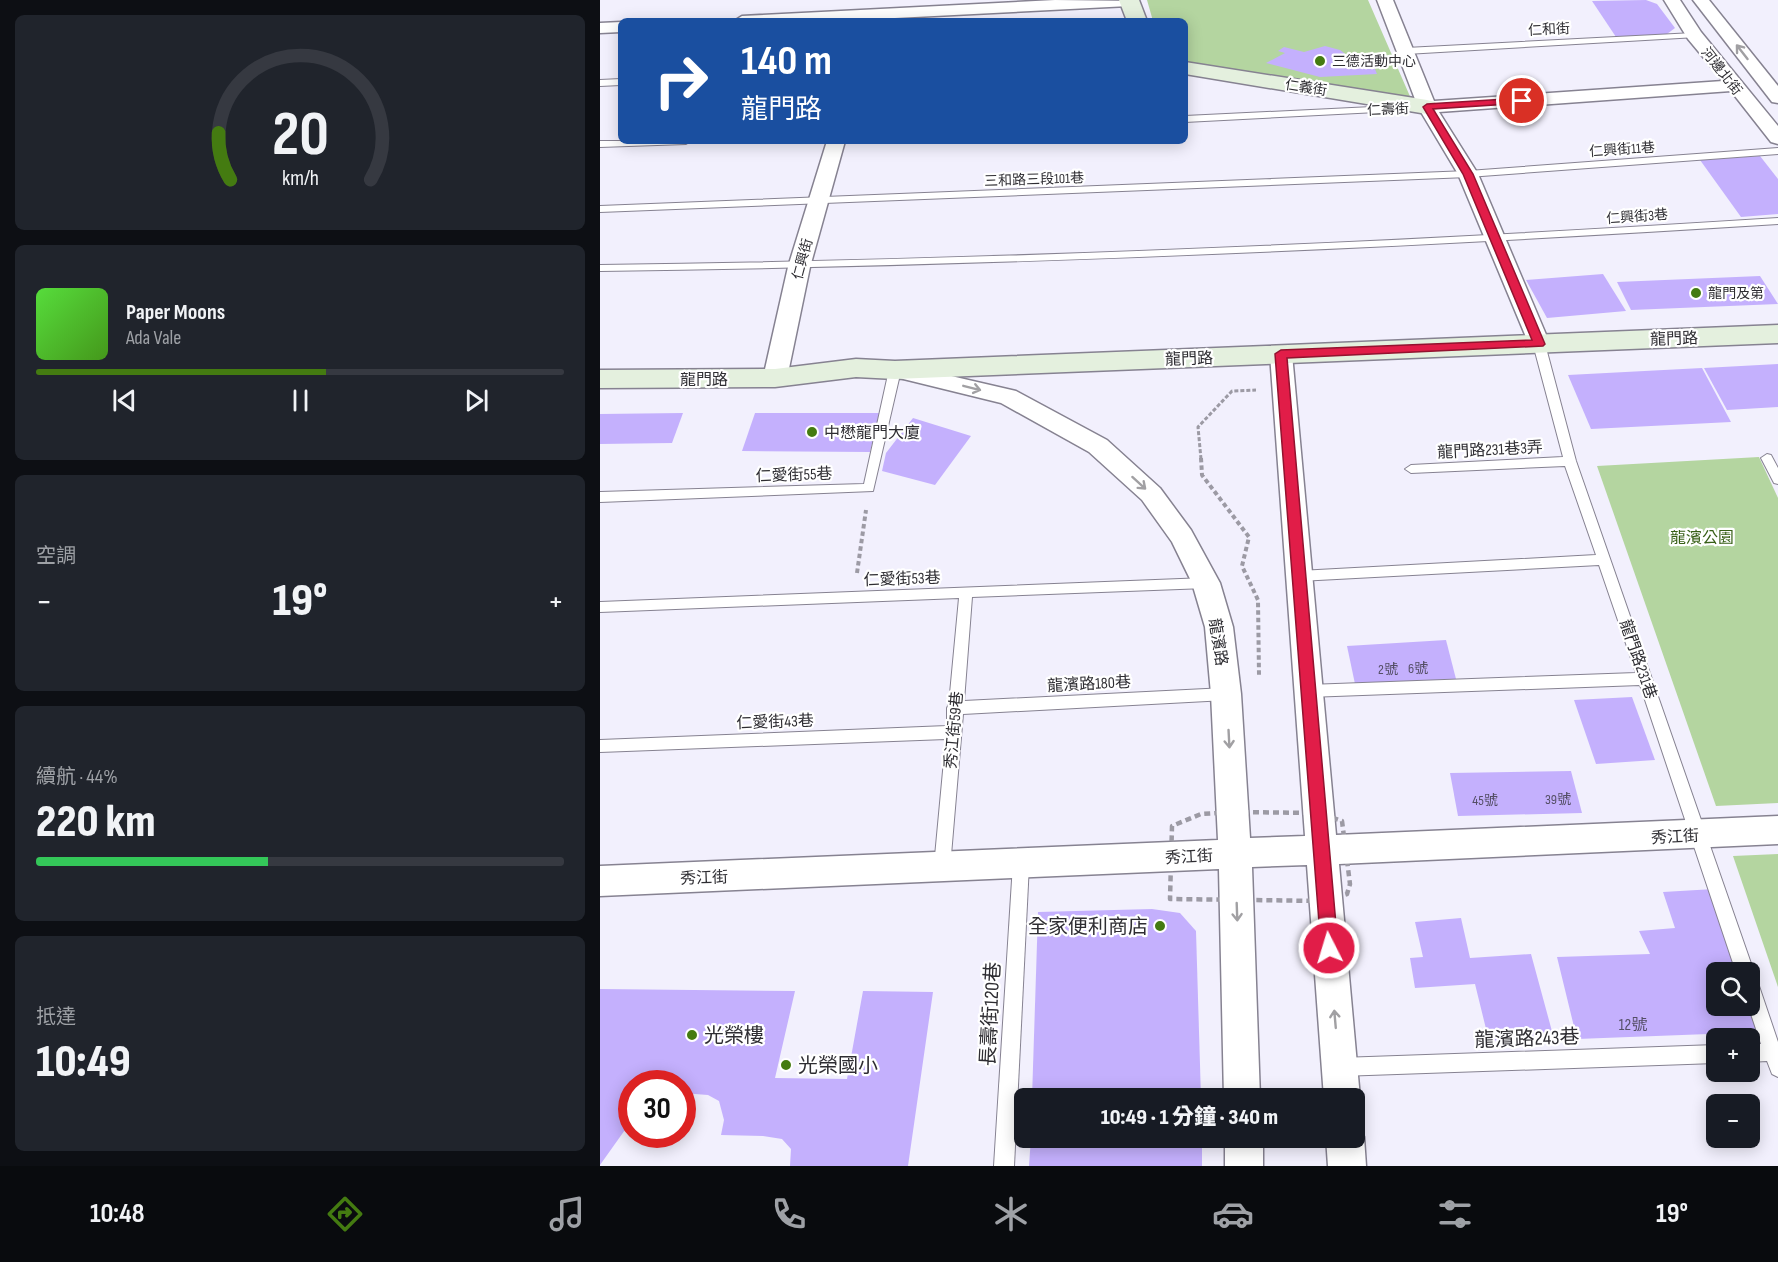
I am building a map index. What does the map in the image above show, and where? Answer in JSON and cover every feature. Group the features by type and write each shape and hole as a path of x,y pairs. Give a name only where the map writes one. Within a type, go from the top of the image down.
{"street":[{"path":"1385,0 1427,107 1468,174 1539,344"},
{"name":"河邊北街","path":"1672,0 1694,35 1778,138"},
{"name":"河邊北街","path":"1701,0 1778,98"},
{"path":"782,18 861,12 1129,1 1136,18"},
{"path":"600,28 618,27"},
{"name":"仁義街","path":"1188,68 1427,107"},
{"name":"仁壽街","path":"1427,107 1734,86"},
{"name":"仁興街","path":"775,378 799,267 835,144"},
{"name":"龍門路","path":"600,379 775,378 856,368 895,370 1778,334"},
{"path":"1281,354 1340,1083"},
{"name":"龍濱路","path":"895,370 1008,397 1098,446 1151,494 1182,537 1206,583 1219,627 1226,694 1235,854 1242,1088"},
{"name":"秀江街","path":"600,881 1778,830"},
{"path":"1244,1148 1244,1166"},
{"path":"1345,1148 1347,1166"}],"lane":[{"name":"仁和街","path":"1406,51 1694,35"},
{"path":"600,83 618,82"},
{"name":"仁壽街","path":"1188,119 1427,107"},
{"path":"600,144 618,143"},
{"name":"仁興街11巷","path":"1468,174 1778,151"},
{"name":"三和路三段101巷","path":"600,209 1468,174"},
{"name":"仁興街3巷","path":"600,268 799,267 1497,239 1778,220"},
{"name":"龍門路231巷","path":"1539,344 1570,462 1742,962"},
{"path":"869,488 895,370"},
{"path":"1767,458 1778,480"},
{"name":"龍門路231巷3弄","path":"1411,469 1570,462"},
{"name":"仁愛街55巷","path":"600,497 869,488"},
{"path":"1299,576 1605,560"},
{"name":"仁愛街53巷","path":"600,607 1206,583"},
{"name":"秀江街59巷","path":"942,867 954,708 966,592"},
{"path":"1308,691 1646,679"},
{"name":"龍濱路180巷","path":"954,708 1226,694"},
{"name":"仁愛街43巷","path":"600,746 952,732"},
{"name":"長壽街120巷","path":"1004,1166 1021,864"},
{"path":"1760,1016 1775,1060"},
{"name":"龍濱路243巷","path":"1340,1083 1706,1055"},
{"path":"1760,1056 1775,1060"}],"path":[{"path":"854,597 869,488"}],"green space":[{"path":"1147,0 1368,0 1412,101 1188,63 1188,18 1152,18"},
{"name":"龍濱公園","path":"1759,457 1778,498 1778,803 1716,806 1597,466"},
{"path":"1778,854 1778,987 1733,856"}],"building":[{"path":"1646,0 1657,4 1675,28 1667,34 1616,37 1592,1"},
{"name":"三德活動中心","path":"1325,46 1340,50 1348,56 1369,55 1377,74 1320,77 1266,63 1285,53 1278,51 1284,47 1304,52"},
{"path":"1760,156 1778,179 1778,214 1741,217 1700,160"},
{"path":"1603,274 1626,311 1547,318 1526,280"},
{"name":"龍門及第","path":"1760,276 1778,304 1631,310 1617,282"},
{"path":"1778,364 1778,407 1727,410 1704,368"},
{"path":"1702,368 1731,422 1591,429 1568,375"},
{"path":"683,413 672,443 600,444 600,414"},
{"name":"中懋龍門大廈","path":"755,413 879,413 870,452 742,451"},
{"path":"913,418 971,436 935,485 882,471 886,453"},
{"path":"1446,640 1456,679 1355,684 1347,646"},
{"path":"1632,697 1655,760 1596,764 1574,700"},
{"path":"1571,771 1582,813 1458,816 1450,773"},
{"path":"1714,889 1738,962 1706,962 1706,1016 1754,1016 1759,1028 1706,1028 1706,1034 1577,1039 1557,957 1650,954 1639,931 1675,928 1663,892"},
{"path":"1152,909 1180,913 1196,931 1201,1088 1032,1088 1038,912"},
{"path":"1461,918 1470,958 1531,954 1553,1035 1489,1041 1475,984 1415,988 1410,958 1423,957 1415,922"},
{"name":"光榮樓","path":"600,989 795,991 775,1078 847,1079 863,991 933,992 908,1166 790,1166 791,1149 782,1139 721,1135 724,1120 719,1101 708,1095 696,1094 696,1070 618,1070 618,1140 600,1165"},
{"path":"1030,1148 1202,1148 1202,1166 1029,1166"}],"place":[{"name":"三德活動中心","path":"1320,61"},
{"name":"龍門及第","path":"1696,293"},
{"name":"中懋龍門大廈","path":"812,432"},
{"name":"全家便利商店","path":"1160,926"},
{"name":"光榮樓","path":"692,1035"},
{"name":"光榮國小","path":"786,1065"}],"route":[{"path":"1329,948 1281,354 1539,344 1468,174 1427,107 1522,101"}]}
